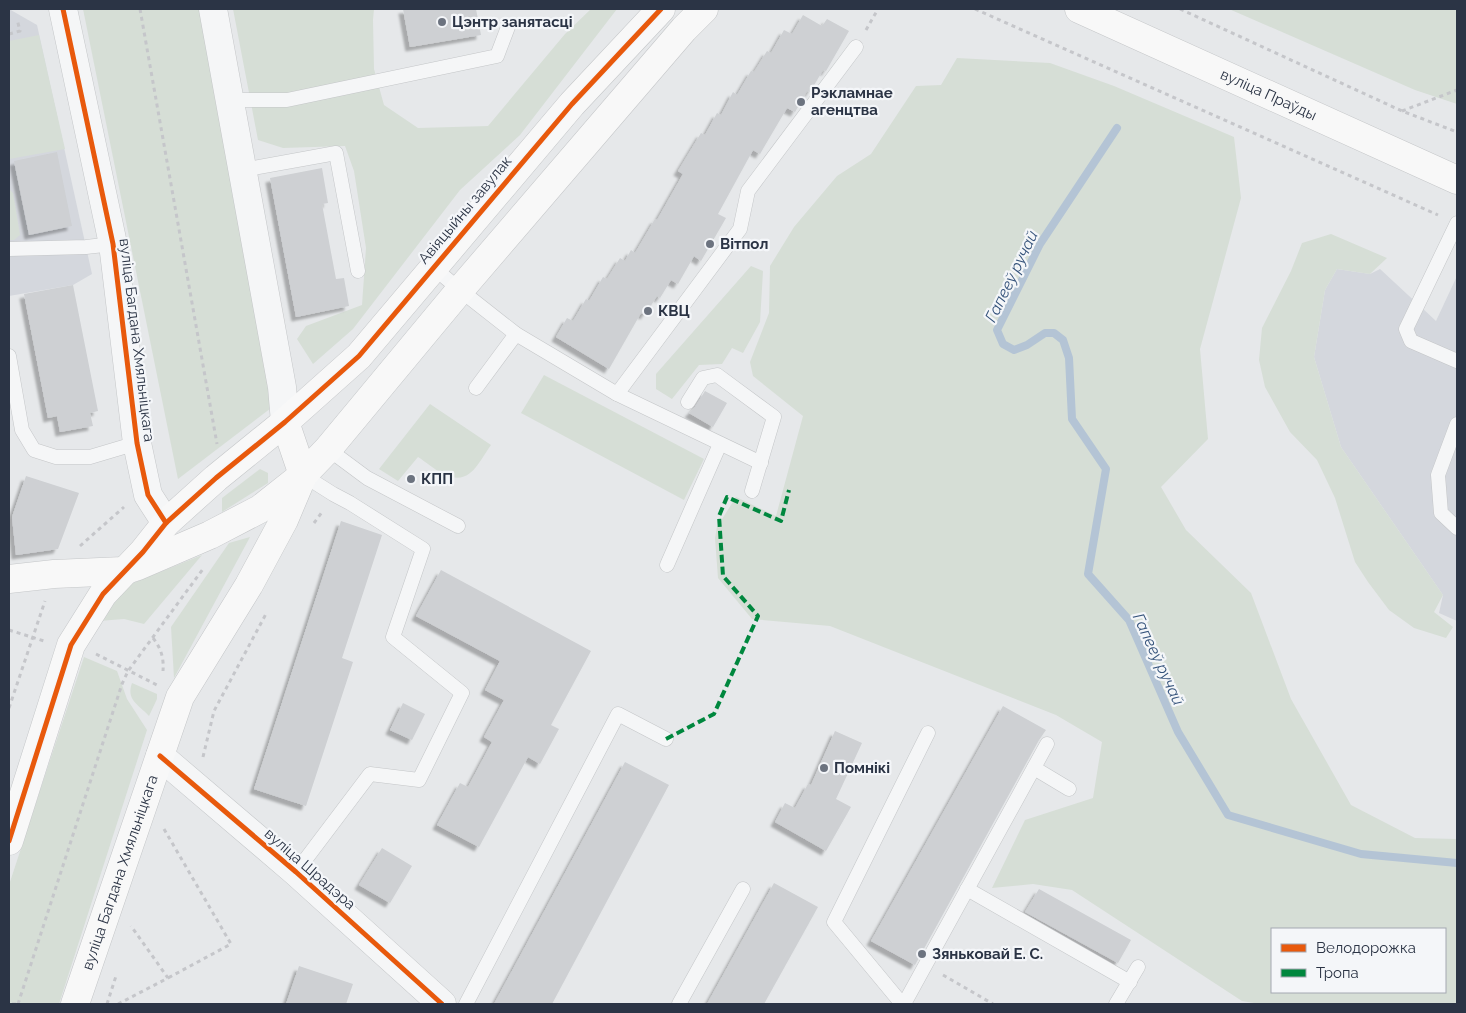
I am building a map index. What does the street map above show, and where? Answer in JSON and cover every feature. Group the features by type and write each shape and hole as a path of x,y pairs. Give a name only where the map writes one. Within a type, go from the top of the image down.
{"street":[{"name":"вуліца Багдана Хмяльніцкага","path":"63,9 113,244 137,443 148,495 166,523"},
{"path":"213,9 282,388 285,422 303,475"},
{"name":"Авіяцыйны завулак","path":"285,422 358,356 572,104 661,9"},
{"path":"9,579 54,574 123,571 210,535 260,509 303,475 328,449 460,290 684,29 704,9"},
{"name":"вуліца Праўды","path":"1079,9 1457,180"},
{"path":"9,841 71,645 103,594 143,552 166,523 216,478 285,422"},
{"name":"вуліца Багдана Хмяльніцкага","path":"75,1004 180,697 249,585 284,520 303,475"},
{"name":"вуліца Шрадэра","path":"160,756 296,872 442,1004"}],"lane":[{"path":"230,100 287,100 497,56 508,27"},
{"path":"617,394 740,229 748,191 859,42"},
{"path":"243,170 336,153 358,270"},
{"path":"1457,223 1406,329 1411,341 1457,361"},
{"path":"9,249 86,247 113,244"},
{"path":"433,266 516,334 617,394 761,463"},
{"path":"476,388 516,334"},
{"path":"9,356 22,430 34,450 56,458 90,458 137,443"},
{"path":"688,402 703,378 717,375 774,417 752,491"},
{"path":"1457,424 1438,475 1441,513 1457,528"},
{"path":"667,565 720,444"},
{"path":"328,449 367,478 458,526"},
{"path":"296,872 370,774 419,780 462,693 393,637 423,549 303,475"},
{"path":"466,1004 618,714 666,739"},
{"path":"928,733 834,922 903,1004 1047,744"},
{"path":"1034,768 1068,789"},
{"path":"967,888 1130,982"},
{"path":"679,1004 742,889"},
{"path":"1116,1004 1138,966"}],"path":[{"path":"140,9 217,447"},
{"path":"859,42 878,9"},
{"path":"975,9 1457,223"},
{"path":"1180,9 1402,111 1457,132"},
{"path":"9,34 20,31 17,19"},
{"path":"1402,111 1457,90"},
{"path":"314,524 333,494"},
{"path":"77,549 124,507"},
{"path":"12,1004 19,1004 122,684 128,672 204,568"},
{"path":"9,708 46,601"},
{"path":"187,780 202,761 214,711 269,609"},
{"path":"9,630 44,641"},
{"path":"95,653 128,672 160,687 163,664 160,647 153,637"},
{"path":"118,1004 231,944 162,826 160,836"},
{"path":"128,935 134,917"},
{"path":"131,926 168,978"},
{"path":"926,964 993,1004"},
{"path":"107,1004 118,970"}],"shaded area":[{"path":"9,9 37,25 92,274 73,285 9,296"},
{"path":"83,9 200,9 279,402 178,479"},
{"path":"233,9 374,9 374,69 384,105 418,128 488,126 565,34 591,9 617,9 520,135 460,190 353,329 313,364 297,339 306,326 362,305 366,248 354,171 345,146 283,148 258,140"},
{"path":"1229,9 1457,9 1457,104 1415,90"},
{"path":"39,35 65,149 9,159 9,41"},
{"path":"957,58 1050,63 1114,86 1234,137 1241,198 1200,349 1208,439 1161,487 1186,530 1251,593 1291,699 1351,805 1415,838 1457,839 1457,1004 1260,1004 1242,1001 1072,890 1033,884 992,888 1025,820 1093,798 1102,742 1056,715 830,626 752,619 718,578 715,538 717,527 736,497 776,516 803,416 753,376 750,362 769,313 770,266 794,227 837,176 871,154 916,86 941,85"},
{"path":"9,189 13,193 20,235 14,240 9,240"},
{"path":"1331,234 1387,258 1370,274 1337,269 1325,290 1314,357 1341,447 1443,595 1434,612 1453,627 1446,638 1414,628 1389,610 1368,582 1355,562 1335,498 1317,460 1290,432 1265,387 1259,360 1262,328 1291,271 1302,243"},
{"path":"751,266 763,271 760,322 743,353 732,348 722,364 699,365 672,399 656,389 656,374"},
{"path":"1337,269 1370,274 1380,269 1436,321 1457,276 1457,621 1439,613 1443,595 1341,447 1314,357 1325,290"},
{"path":"544,375 704,459 684,500 521,413"},
{"path":"430,404 491,445 476,467 463,477 457,478 443,474 418,457 398,481 379,469"},
{"path":"260,469 268,473 268,483 222,512 222,498"},
{"path":"250,537 174,678 171,627 229,543"},
{"path":"202,555 144,624 124,619 99,621 108,601 128,585"},
{"path":"84,657 117,671 127,699 147,730 59,1004 9,1004 9,885"},
{"path":"132,683 157,694 157,699 149,716 132,698"}],"building":[{"name":"Цэнтр занятасці","path":"403,9 476,9 481,35 410,47"},
{"path":"803,15 822,26 827,19 849,31 826,71 823,70 810,92 807,91 795,112 787,108 760,154 753,150 718,214 726,218 701,261 694,256 678,284 671,280 660,298 657,296 645,315 641,313 609,369 556,337 567,318 573,321 586,299 589,301 603,277 607,279 620,258 625,261 631,250 635,253 655,219 657,220 683,174 678,171 701,133 705,135 717,113 721,115 733,92 737,95 751,71 754,72 767,51 771,53 784,30 792,34"},
{"path":"57,152 72,226 29,235 14,161"},
{"path":"322,168 328,203 322,204 336,279 344,278 349,306 296,317 270,178"},
{"path":"73,285 98,411 90,413 93,426 60,432 57,416 48,418 24,294"},
{"path":"705,391 727,403 713,427 689,413"},
{"path":"26,476 79,493 58,549 16,555 12,517"},
{"path":"341,521 382,535 342,658 353,662 306,806 254,789"},
{"path":"441,570 591,651 551,725 559,729 540,764 528,757 479,847 437,825 460,783 468,787 492,742 484,737 504,700 485,690 500,661 416,616"},
{"path":"403,703 425,714 412,740 390,730"},
{"path":"1003,706 1046,730 915,965 871,941"},
{"path":"835,731 862,743 836,799 851,807 826,851 775,822 785,803 795,808 808,784 811,785"},
{"path":"625,762 669,785 552,1004 494,1004"},
{"path":"382,848 412,866 390,903 359,885"},
{"path":"774,883 818,907 764,1004 707,1004"},
{"path":"1039,889 1131,940 1118,963 1025,912"},
{"path":"299,966 353,984 346,1004 286,1004"}],"waterway":[{"name":"Гапееў ручай","path":"1117,128 1040,244 997,330 1003,344 1014,350 1027,345 1045,333 1054,333 1063,340 1069,358 1072,419 1106,469 1088,574 1129,620 1178,732 1228,815 1361,854 1457,863"}],"marked path":[{"path":"666,739 714,714 758,616 723,576 719,516 727,497 781,521 789,490"}],"cycle path":[{"path":"63,9 113,244 137,443 148,495 166,523"},
{"path":"9,841 71,645 103,594 143,552 166,523 359,356 572,104 661,9"},
{"path":"160,756 296,872 442,1004"}],"place":[{"name":"Цэнтр занятасці","path":"442,22"},
{"name":"Рэкламнае агенцтва","path":"801,102"},
{"name":"Вітпол","path":"710,244"},
{"name":"КВЦ","path":"648,311"},
{"name":"КПП","path":"411,479"},
{"name":"Помнікі","path":"824,768"},
{"name":"Зяньковай Е. С.","path":"922,954"}]}
